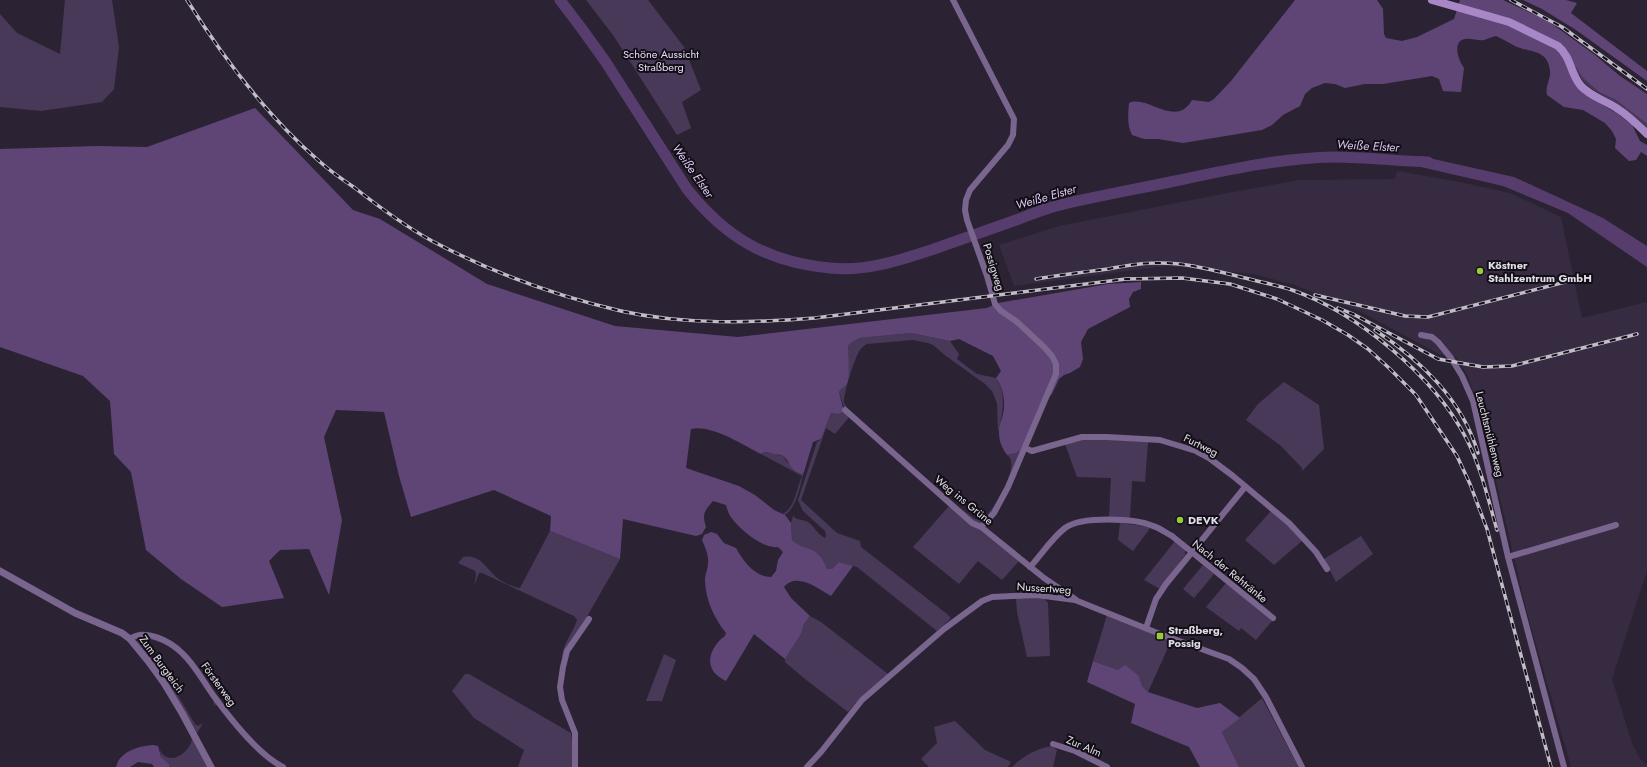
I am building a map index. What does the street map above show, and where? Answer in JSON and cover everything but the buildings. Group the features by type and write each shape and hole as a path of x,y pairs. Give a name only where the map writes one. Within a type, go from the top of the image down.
{"main road":[{"path":"1432,0 1509,22 1558,46 1565,52 1575,77 1581,86 1589,93 1618,109 1647,134"}],"street":[{"name":"Possigweg","path":"953,0 1014,119 1013,136 1008,145 970,190 966,200 965,210 967,220 978,250 994,304 1001,312 1016,321 1044,347 1052,356 1056,364 1056,374 1053,384 1008,487 994,512 981,527"},
{"name":"Leuchtsmühlenweg","path":"1421,335 1435,339 1451,358 1462,376 1473,401 1508,557 1564,767"},
{"name":"Weg ins Grüne","path":"845,410 874,434 945,500 1030,567 1073,596 1075,600"},
{"name":"Furtweg","path":"1025,448 1032,451 1082,437 1107,437 1160,440 1196,451 1209,458 1289,523 1316,552 1327,570"},
{"path":"1146,628 1156,599 1245,487"},
{"name":"Nach der Rehtränke","path":"1030,567 1063,530 1071,525 1087,520 1144,523 1154,526 1172,536 1272,618"},
{"path":"1508,557 1616,525"},
{"name":"Zum Burgteich","path":"0,571 75,613 122,633 130,639 164,683 212,767"},
{"name":"Nussertweg","path":"807,767 821,752 862,700 944,629 982,601 992,597 1007,595 1054,596 1075,600 1229,659 1254,679 1266,697 1302,767"},
{"path":"575,767 575,733 562,700 560,687 567,651 589,619"},
{"name":"Försterweg","path":"130,639 136,635 147,635 166,642 181,652 192,664 214,695 250,740 283,767"},
{"name":"Zur Alm","path":"1053,744 1075,751 1107,767"}],"shaded area":[{"path":"1295,0 1377,0 1383,9 1384,34 1386,38 1402,41 1417,37 1454,19 1460,0 1503,0 1548,21 1595,55 1620,76 1647,94 1647,124 1616,100 1599,92 1583,78 1575,66 1567,66 1584,94 1618,114 1632,125 1640,141 1647,145 1647,156 1641,152 1636,160 1629,161 1615,148 1616,139 1612,131 1605,123 1583,110 1564,107 1547,95 1550,71 1549,64 1542,55 1515,46 1496,36 1484,40 1465,39 1461,40 1459,43 1457,47 1458,56 1464,68 1461,92 1443,91 1439,79 1432,76 1383,84 1365,84 1345,88 1335,84 1325,83 1312,88 1305,94 1300,106 1283,115 1272,125 1262,130 1183,143 1158,139 1144,139 1132,135 1128,116 1129,103 1136,101 1161,109 1178,111 1185,108 1192,100 1209,102 1214,99 1231,81"},
{"path":"1523,0 1566,0 1577,3 1571,13 1647,71 1647,81 1576,30 1542,9"},
{"path":"255,108 353,210 380,219 487,284 615,326 738,337 987,308 998,303 1108,284 1141,282 1141,289 1133,292 1129,299 1130,307 1088,329 1081,342 1083,359 1080,367 1059,379 1052,394 1044,401 1021,450 1016,453 1007,455 1000,441 999,430 1004,409 1004,400 1002,390 996,378 1001,371 993,356 959,339 950,341 911,333 860,338 848,346 848,382 839,392 844,412 838,414 831,413 821,439 813,442 804,472 802,474 794,470 786,458 782,455 765,452 761,454 717,432 699,428 691,429 686,468 739,486 755,495 774,510 785,515 791,523 792,540 798,545 816,552 822,558 827,569 832,569 839,562 853,566 831,596 801,581 789,583 784,587 791,598 810,616 804,624 801,634 785,659 754,634 726,681 715,673 710,663 712,651 726,633 714,615 708,601 705,586 705,575 708,566 708,557 702,540 704,535 711,532 717,534 724,543 736,548 750,567 765,576 771,577 776,571 778,560 783,552 778,547 765,545 744,531 729,514 726,505 713,501 704,516 706,527 702,534 696,536 623,519 620,559 550,531 551,516 494,490 411,517 399,476 384,412 336,410 324,437 342,520 329,595 309,549 280,550 269,561 284,598 222,607 181,579 146,550 131,472 114,454 110,401 83,376 0,347 0,149 97,146 147,147"},
{"path":"1420,156 1514,177 1603,218 1647,246 1647,267 1568,213 1503,186 1421,167 1414,162"},
{"path":"1397,171 1455,181 1510,193 1561,217 1582,318 1647,302 1647,571 1612,679 1632,743 1640,759 1647,764 1647,767 1571,767 1527,613 1482,421 1468,376 1456,357 1439,354 1361,312 1295,285 1253,274 1166,266 1014,286 999,245 1059,226 1217,195 1299,180 1395,179"},
{"path":"1093,661 1118,670 1125,665 1139,676 1142,686 1148,692 1197,708 1220,703 1240,718 1222,732 1239,767 1200,767 1189,747 1131,723 1135,704 1087,682"},
{"path":"153,745 158,746 161,757 169,764 169,767 154,767 152,764 138,762 130,767 116,767 122,757 131,750"}],"green space":[{"path":"65,0 112,0 119,47 114,89 102,102 41,111 0,107 0,14 17,33 60,54"},
{"name":"Schöne Aussicht Straßberg","path":"586,0 648,0 684,47 701,90 682,102 691,128 677,135 613,35"},
{"path":"1575,66 1583,78 1599,92 1616,100 1647,124 1647,129 1621,106 1588,86 1578,74"},
{"path":"911,333 950,341 959,354 957,359 977,374 996,378 1002,390 1003,397 998,431 997,403 992,391 985,384 933,345 913,340 867,344 862,347 855,360 845,392 844,403 849,410 955,504 975,519 984,518 994,506 1005,487 1011,468 1011,460 1007,455 1021,450 1010,478 998,502 986,519 980,523 972,520 844,407 839,392 849,371 848,346 860,338"},
{"path":"1284,382 1319,405 1324,449 1302,471 1302,468 1281,446 1246,420 1258,404"},
{"path":"844,412 850,416 835,434 826,428 801,500 837,533 860,541 861,547 947,614 951,618 937,631 857,567 839,562 832,569 827,569 804,547 795,544 792,540 791,523 793,516 797,519 808,522 825,538 825,531 803,511 798,500 817,442 821,439 831,413 838,414"},
{"path":"1085,438 1148,442 1145,482 1132,481 1130,518 1109,517 1111,478 1077,477 1065,444"},
{"path":"764,452 783,456 787,462 802,474 804,472 795,501 785,515 782,514 786,512 795,498 802,476 761,454"},
{"path":"949,506 1019,561 1002,580 978,561 959,584 913,547"},
{"path":"1271,511 1292,528 1303,540 1274,565 1245,540"},
{"path":"1120,523 1151,527 1133,551 1118,540"},
{"path":"550,531 620,559 585,620 570,641 564,657 562,657 564,647 577,620 574,616 482,573 479,573 474,586 476,575 475,571 458,563 463,557 473,557 481,561 499,579 520,588"},
{"path":"1361,536 1373,554 1336,582 1324,559"},
{"path":"1175,541 1185,550 1185,555 1160,589 1144,580"},
{"path":"1203,565 1214,574 1194,598 1183,589"},
{"path":"1226,583 1272,621 1256,640 1241,628 1239,631 1206,607"},
{"path":"1043,597 1048,603 1050,656 1027,657 1017,612 1016,599"},
{"path":"1107,615 1171,641 1148,692 1142,686 1139,676 1093,661"},
{"path":"810,616 821,622 888,674 859,699 848,712 785,662 785,659 801,634 804,624"},
{"path":"141,636 167,644 176,649 185,657 231,718 253,743 277,766 276,767 249,741 217,703 214,706 213,698 184,659 165,644 140,638 139,641 169,681 195,724 198,726 203,723 197,733 162,676 137,643 137,638"},
{"path":"664,654 676,660 662,701 646,701"},
{"path":"465,674 469,674 571,733 574,761 573,767 518,767 524,750 474,718 452,691"},
{"path":"1262,698 1298,766 1297,767 1239,767 1222,732"},
{"path":"955,721 985,750 1011,762 1008,767 929,767 921,759 937,743 934,727"},
{"path":"192,739 207,767 169,767 169,764 161,757 160,750 168,758 173,758 183,754"},
{"path":"1051,746 1057,750 1053,767 1012,767 1030,754"}],"waterway":[{"name":"Weiße Elster","path":"560,0 605,61 687,189 702,206 717,221 750,245 767,253 807,265 843,269 870,267 934,249 1055,206 1254,165 1334,157 1428,162"}],"railway":[{"path":"187,0 216,44 247,85 281,125 323,165 402,223 432,241 501,273 572,298 645,316 693,321 742,322 815,318 1126,279 1182,278 1230,284 1277,299 1322,320 1368,349 1416,395 1457,456 1470,484 1487,529 1551,767"},
{"path":"1511,0 1562,27 1647,89"},
{"path":"1036,279 1138,264 1167,263 1190,265 1286,288 1317,300 1343,314 1392,349 1435,392 1452,415 1466,438 1476,460 1497,530"},
{"path":"1315,295 1405,316 1428,317 1581,278"},
{"path":"1338,308 1353,314 1438,359 1483,367 1512,366 1637,334"},
{"path":"1375,330 1424,368 1438,383 1462,415 1471,433 1478,453"}],"place":[{"name":"Köstner Stahlzentrum GmbH","path":"1480,271"},
{"name":"DEVK","path":"1180,520"},
{"name":"Straßberg, Possig","path":"1160,636"}]}
